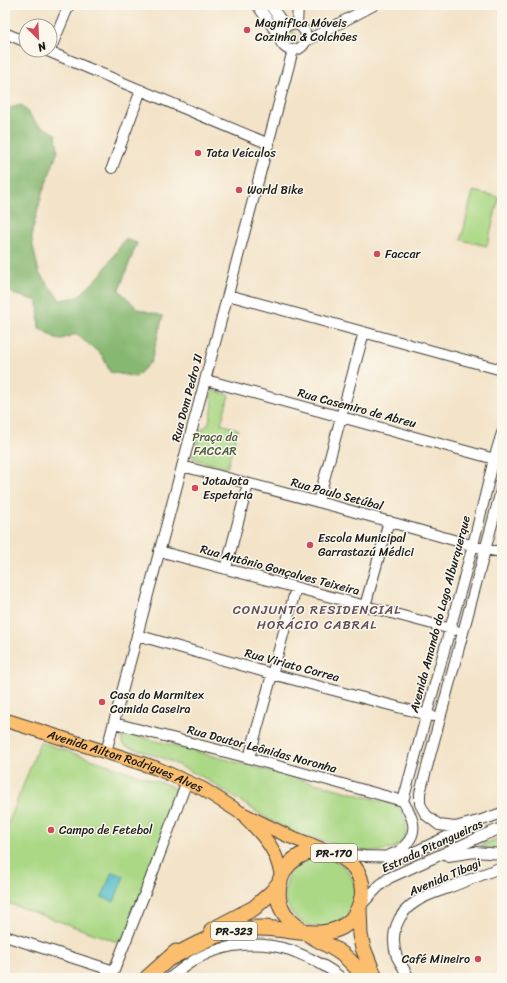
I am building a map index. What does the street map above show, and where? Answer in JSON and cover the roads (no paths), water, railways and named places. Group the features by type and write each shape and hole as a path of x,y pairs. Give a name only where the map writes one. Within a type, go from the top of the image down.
{"highway":[{"name":"PR-170","path":"281,879 288,865 297,858 310,852 331,852 350,862 360,878 362,898 359,908 349,922 341,928 330,932 306,932"},
{"path":"281,879 279,901 283,911 290,921 294,925 342,954 353,963 366,978"},
{"name":"PR-323","path":"147,978 185,944 254,908 272,892 281,879"},
{"name":"PR-170","path":"359,908 360,934 363,948 375,978"},
{"name":"PR-323","path":"168,959 213,936 242,929 272,928 306,932"}],"main road":[{"name":"Avenida Ailton Rodrigues Alves","path":"5,720 156,768 209,792 241,813"},
{"path":"241,813 286,835 331,852"},
{"path":"241,813 271,847 277,860 281,879"}],"street":[{"path":"58,30 69,5"},
{"path":"257,5 280,37 281,43 284,47 289,50 302,48 306,41 305,30 300,26 291,25 270,5"},
{"path":"291,5 291,25"},
{"path":"280,37 281,32 291,25 298,5"},
{"path":"306,41 374,5"},
{"path":"5,33 18,39"},
{"name":"Rua Dom Pedro II","path":"106,752 293,50"},
{"path":"58,54 269,144"},
{"path":"112,168 141,90"},
{"path":"228,295 502,370"},
{"path":"318,502 364,332"},
{"name":"Rua Casemiro de Abreu","path":"206,380 498,460"},
{"name":"Avenida Amando do Lago Alburquerque","path":"403,801 449,629 498,460 502,433"},
{"name":"Rua Paulo Setúbal","path":"182,466 389,521 485,549 502,552"},
{"path":"226,568 248,484"},
{"path":"482,820 455,827 439,825 426,815 420,804 420,794 502,487"},
{"path":"365,606 389,521"},
{"name":"Rua Antônio Gonçalves Teixeira","path":"159,551 463,632"},
{"path":"249,758 296,588"},
{"name":"Rua Viriato Correa","path":"137,636 272,674 440,718"},
{"name":"Rua Doutor Leônidas Noronha","path":"114,723 249,758 403,801"},
{"path":"5,936 113,974 187,781"},
{"path":"383,857 404,849 413,836 414,823 403,801"},
{"name":"Estrada Pitangueiras","path":"331,852 383,857 404,857 482,820 502,813"},
{"name":"Estrada Pitangueiras","path":"359,908 380,885 389,878 502,828"},
{"path":"432,859 475,852 502,854"},
{"name":"Avenida Tibagi","path":"409,978 397,955 394,943 396,925 408,907 417,900 502,867"},
{"path":"170,978 200,957 222,948 246,944 270,946 290,950 320,963 338,974 341,978"}],"water":[{"path":"112,872 124,876 114,902 102,897"}],"place":[{"name":"Magnífica Móveis Cozinha & Colchões","path":"247,30"},
{"name":"Tata Veículos","path":"198,153"},
{"name":"World Bike","path":"239,190"},
{"name":"Faccar","path":"377,254"},
{"name":"JotaJota Espetaria","path":"195,488"},
{"name":"Escola Municipal Garrastazú Médici","path":"310,545"},
{"name":"Casa do Marmitex Comida Caseira","path":"102,702"},
{"name":"Campo de Fetebol","path":"51,830"},
{"name":"Café Mineiro","path":"478,959"}],"district":[{"name":"CONJUNTO RESIDENCIAL HORÁCIO CABRAL","path":"317,616"}],"park label":[{"name":"Praça da FACCAR","path":"215,444"}]}
